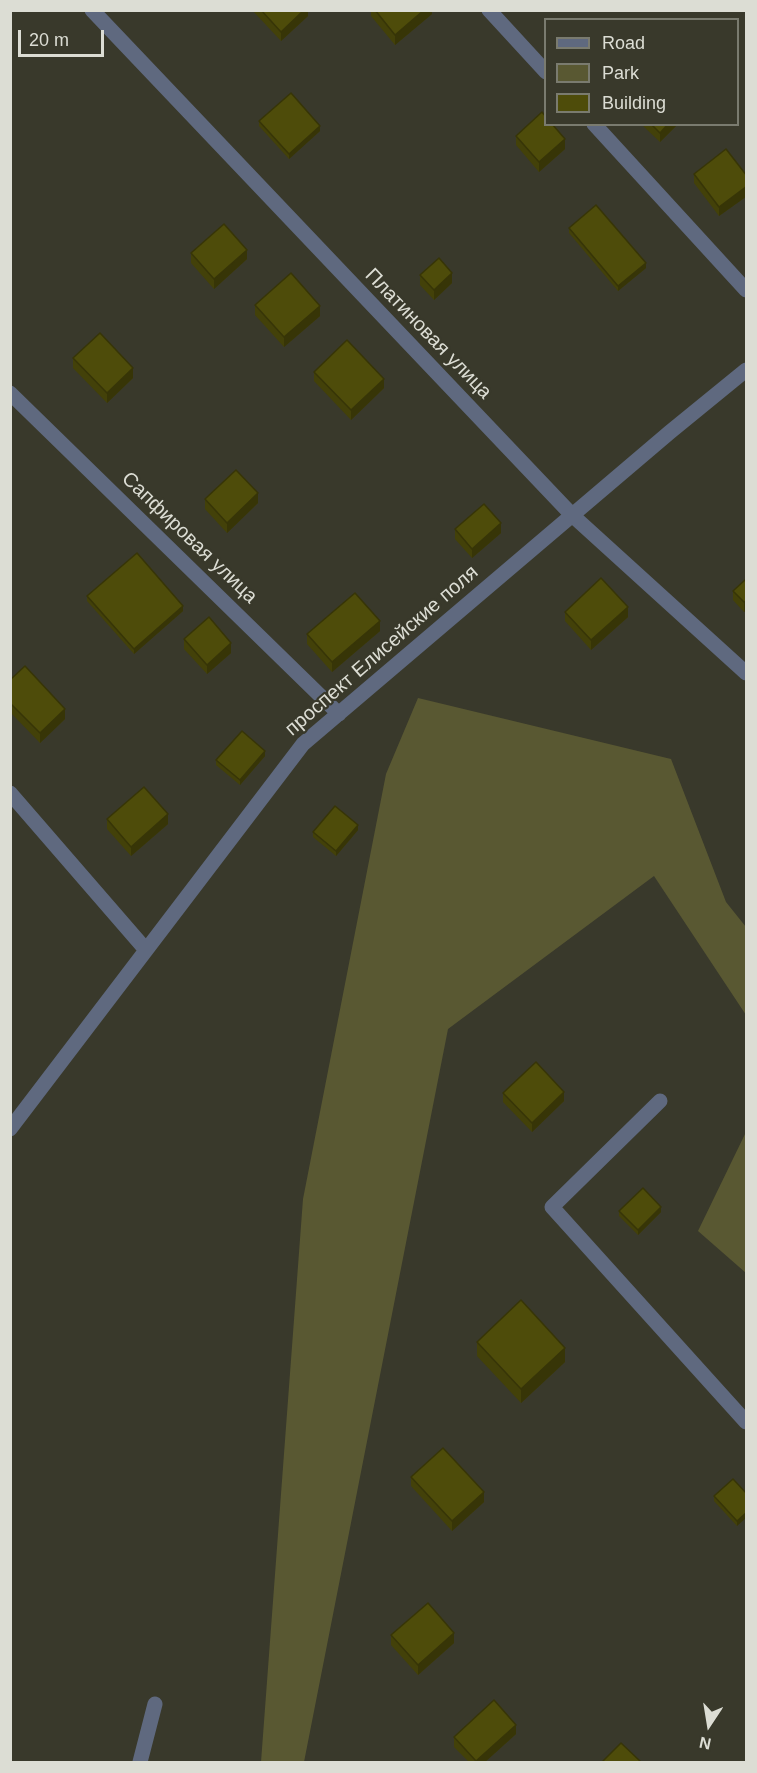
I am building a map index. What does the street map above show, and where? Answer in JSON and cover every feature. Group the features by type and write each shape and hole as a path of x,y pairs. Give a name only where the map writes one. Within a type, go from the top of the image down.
{"street":[{"name":"Платиновая улица","path":"92,10 572,515 747,673"},
{"path":"489,10 544,70"},
{"path":"596,126 747,290"},
{"name":"проспект Елисейские поля","path":"10,1129 303,744 670,432 747,370"},
{"name":"Сапфировая улица","path":"10,393 339,714"},
{"path":"10,793 146,951"},
{"path":"660,1101 552,1208 747,1422"},
{"path":"140,1762 155,1704"}],"green space":[{"path":"418,698 671,759 726,902 746,927 746,1015 654,876 448,1029 304,1762 261,1762 303,1199 386,774"},
{"path":"746,1132 746,1273 698,1231"}],"building":[{"path":"261,10 304,10 281,32"},
{"path":"375,10 424,10 395,35"},
{"path":"291,93 320,126 289,154 259,121"},
{"path":"542,112 544,126 554,126 565,139 539,162 516,136"},
{"path":"653,126 666,126 660,133"},
{"path":"726,149 747,176 747,186 719,207 694,174"},
{"path":"596,205 646,263 618,286 569,228"},
{"path":"224,224 247,250 214,279 191,253"},
{"path":"439,258 452,273 434,290 420,275"},
{"path":"291,273 320,306 284,337 255,305"},
{"path":"100,333 133,368 107,393 73,358"},
{"path":"347,340 384,379 351,410 314,372"},
{"path":"236,470 258,493 227,523 205,499"},
{"path":"484,504 501,523 472,549 455,529"},
{"path":"137,553 183,606 134,649 87,596"},
{"path":"601,578 628,607 591,640 565,612"},
{"path":"745,580 747,581 747,600 744,602 733,591"},
{"path":"355,593 380,621 332,662 307,634"},
{"path":"209,617 231,643 207,665 184,639"},
{"path":"25,666 65,709 40,733 10,703 10,680"},
{"path":"242,731 265,751 240,780 216,760"},
{"path":"144,787 168,814 131,847 107,819"},
{"path":"335,806 358,825 336,851 313,832"},
{"path":"536,1062 564,1092 532,1123 503,1093"},
{"path":"643,1188 661,1207 638,1230 619,1211"},
{"path":"521,1300 565,1348 521,1389 477,1342"},
{"path":"443,1448 484,1492 452,1521 411,1477"},
{"path":"733,1479 747,1494 747,1512 737,1521 714,1496"},
{"path":"428,1603 454,1633 418,1665 391,1635"},
{"path":"494,1700 516,1725 476,1761 454,1737"},
{"path":"621,1743 641,1762 604,1762"}]}
